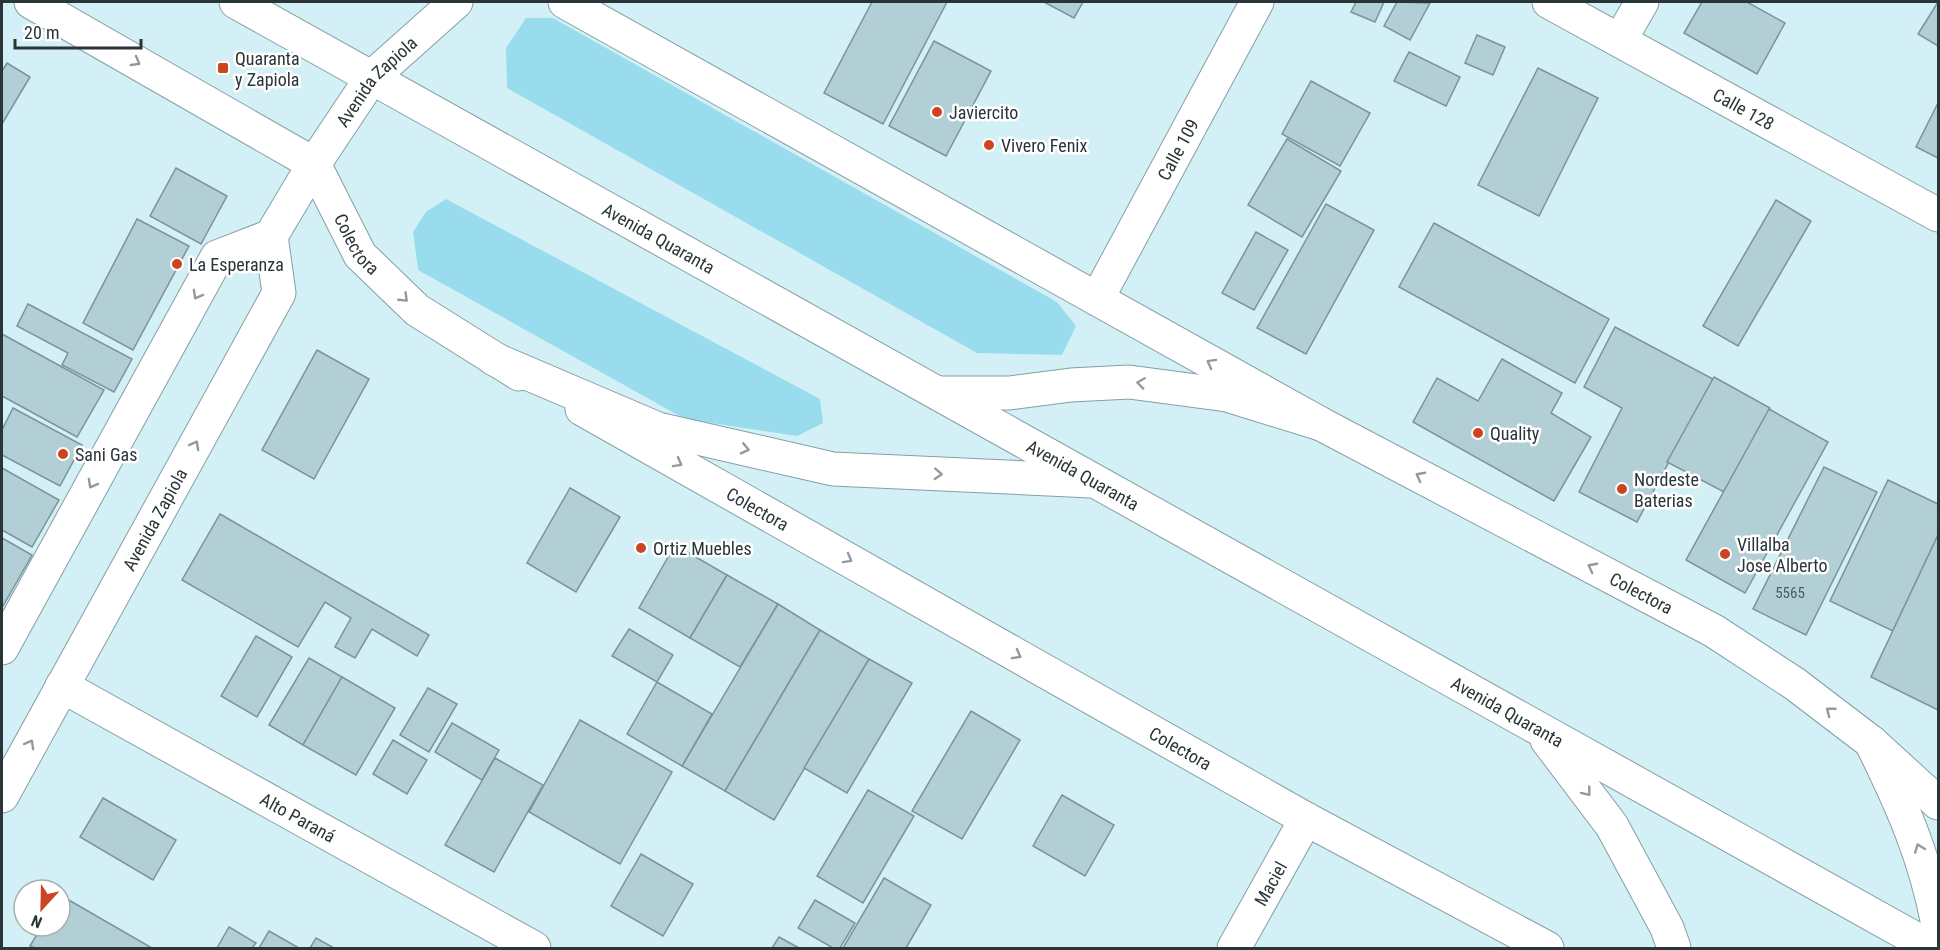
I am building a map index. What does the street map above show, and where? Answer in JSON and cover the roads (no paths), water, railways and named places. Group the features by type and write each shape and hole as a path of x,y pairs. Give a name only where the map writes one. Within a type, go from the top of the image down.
{"main road":[{"path":"31,2 314,164"},
{"name":"Avenida Quaranta","path":"236,2 1932,948"},
{"name":"Avenida Zapiola","path":"2,796 279,293 271,236 314,164 372,77 456,2"},
{"name":"Colectora","path":"565,2 1321,424 1714,631 1795,684 1871,742 1938,803"},
{"name":"Calle 109","path":"1097,299 1257,2"},
{"name":"Calle 128","path":"1550,2 1938,215"},
{"path":"1620,40 1642,2"},
{"name":"Colectora","path":"314,164 360,255 417,310 494,359 1306,819 1546,948"},
{"path":"2,648 217,257 271,236"},
{"path":"494,359 658,429 833,469 1096,482"},
{"path":"938,393 1009,393 1071,385 1129,382 1227,395 1321,424"},
{"name":"Alto Paraná","path":"62,686 534,948"},
{"path":"1538,729 1612,826 1667,928 1674,948"},
{"path":"1871,742 1905,810 1930,879 1938,925"},
{"name":"Maciel","path":"1234,948 1306,819"}],"place":[{"name":"Quaranta y Zapiola","path":"223,68"},
{"name":"Javiercito","path":"937,112"},
{"name":"Vivero Fenix","path":"989,145"},
{"name":"La Esperanza","path":"177,264"},
{"name":"Quality","path":"1478,433"},
{"name":"Sani Gas","path":"63,454"},
{"name":"Nordeste Baterias","path":"1622,489"},
{"name":"Ortiz Muebles","path":"641,548"},
{"name":"Villalba Jose Alberto","path":"1725,554"}]}
